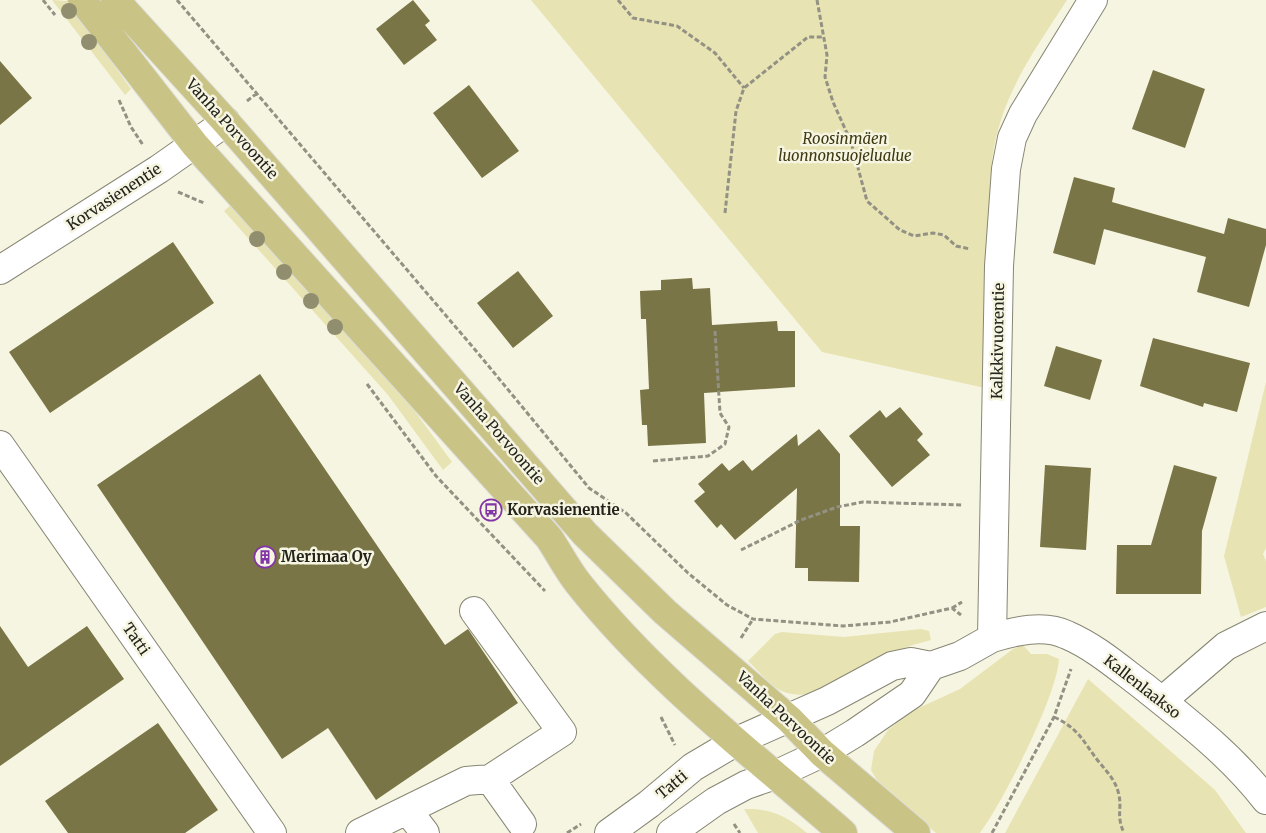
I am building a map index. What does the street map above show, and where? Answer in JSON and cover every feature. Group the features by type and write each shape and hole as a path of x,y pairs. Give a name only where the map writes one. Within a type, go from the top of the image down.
{"main road":[{"path":"82,0 195,145 549,538 577,581 608,618 687,698 843,833"},
{"name":"Vanha Porvoontie","path":"116,0 226,122 585,534 665,612 789,720 822,753 916,833"}],"street":[{"name":"Kalkkivuorentie","path":"992,638 997,484 999,266 1006,169 1012,138 1023,114 1093,0"},
{"name":"Korvasienentie","path":"0,270 195,145 226,122"},
{"name":"Tatti","path":"0,445 272,833"},
{"path":"360,833 466,781 490,779 562,732 474,611"},
{"path":"1162,701 1226,646 1266,626"},
{"name":"Kallenlaakso","path":"992,638 1013,631 1036,630 1066,634 1082,643 1110,660 1162,701 1244,772 1266,800"},
{"path":"737,741 789,720 892,666 911,662 931,666 960,656 992,638"},
{"path":"671,833 716,801 746,785 822,753 912,694 931,666"},
{"name":"Tatti","path":"609,833 649,804 693,767 737,741"},
{"path":"490,779 522,824"},
{"path":"408,811 425,833"}],"path":[{"path":"43,0 61,23"},
{"path":"178,0 477,352 589,488 626,513 688,573 727,604 753,619 842,626 890,622 952,608 992,638"},
{"path":"618,0 633,18 677,26 716,54 744,88"},
{"path":"817,0 827,55 825,77 833,102 851,142 867,201 900,230 914,236 933,233 944,235 956,246 971,249 977,256"},
{"path":"725,213 736,111 744,88 808,37 823,36"},
{"path":"113,92 119,99 131,127 180,195 201,200 206,206"},
{"path":"653,461 708,456 725,444 729,427 720,413 715,331"},
{"path":"365,383 436,476 546,593"},
{"path":"741,550 801,520 837,507 863,502 962,505"},
{"path":"736,645 753,619"},
{"path":"992,833 1054,717 1082,643"},
{"path":"656,712 662,719"},
{"path":"1054,717 1064,722 1085,740 1099,762 1110,774 1120,798 1118,813 1124,833"}],"green space":[{"path":"52,0 68,1 131,89 125,95"},
{"name":"Roosinmäen luonnonsuojelualue","path":"531,0 1067,0 1017,81 1000,123 994,146 991,171 985,388 822,352"},
{"path":"232,204 394,383 452,462 443,470 388,395 224,211"},
{"path":"1266,382 1266,548 1263,554 1266,561 1266,607 1241,617 1224,556"},
{"path":"921,629 929,631 931,640 884,656 811,694 799,695 782,691 769,682 748,661 775,634 782,632 844,637"},
{"path":"1023,645 1031,654 1047,654 1059,659 1049,697 1015,774 980,833 936,833 878,782 871,770 874,751 888,730 910,712 960,689 1013,649"},
{"path":"1088,679 1215,790 1246,833 1005,833"},
{"path":"744,809 762,810 778,814 807,833 758,833"}],"building":[{"path":"413,0 430,21 425,25 437,40 404,65 376,29"},
{"path":"0,61 32,98 0,125"},
{"path":"1153,70 1205,89 1185,148 1132,129"},
{"path":"469,85 519,151 482,178 433,113"},
{"path":"1074,177 1115,188 1112,202 1224,234 1228,218 1266,229 1266,245 1249,307 1197,292 1206,257 1104,229 1095,265 1053,253"},
{"path":"173,242 214,303 50,413 9,352"},
{"path":"518,271 553,316 513,348 477,303"},
{"path":"692,278 693,289 710,288 712,325 777,321 778,331 795,331 795,387 704,393 706,443 648,446 647,425 642,425 640,390 649,389 646,319 641,319 640,291 661,290 661,280"},
{"path":"1153,338 1250,363 1237,412 1204,403 1203,407 1140,386"},
{"path":"1056,346 1102,360 1090,400 1044,386"},
{"name":"Merimaa Oy","path":"260,374 445,645 468,629 518,703 376,800 328,728 282,759 97,485"},
{"path":"900,407 923,434 917,440 930,455 892,487 849,436 880,410 886,418"},
{"path":"819,429 840,454 840,526 860,526 859,582 808,581 808,568 795,568 797,488 735,540 721,524 717,528 694,501 705,492 698,484 722,463 729,471 743,460 752,471 797,434 798,446"},
{"path":"1045,465 1091,468 1086,550 1040,547"},
{"path":"1174,465 1217,477 1202,531 1201,594 1116,594 1117,545 1151,545"},
{"path":"0,626 28,667 87,626 124,679 0,766"},
{"path":"158,723 218,810 185,833 68,833 45,801"}],"place":[{"name":"Korvasienentie","path":"491,510"},
{"name":"Merimaa Oy","path":"265,557"}]}
